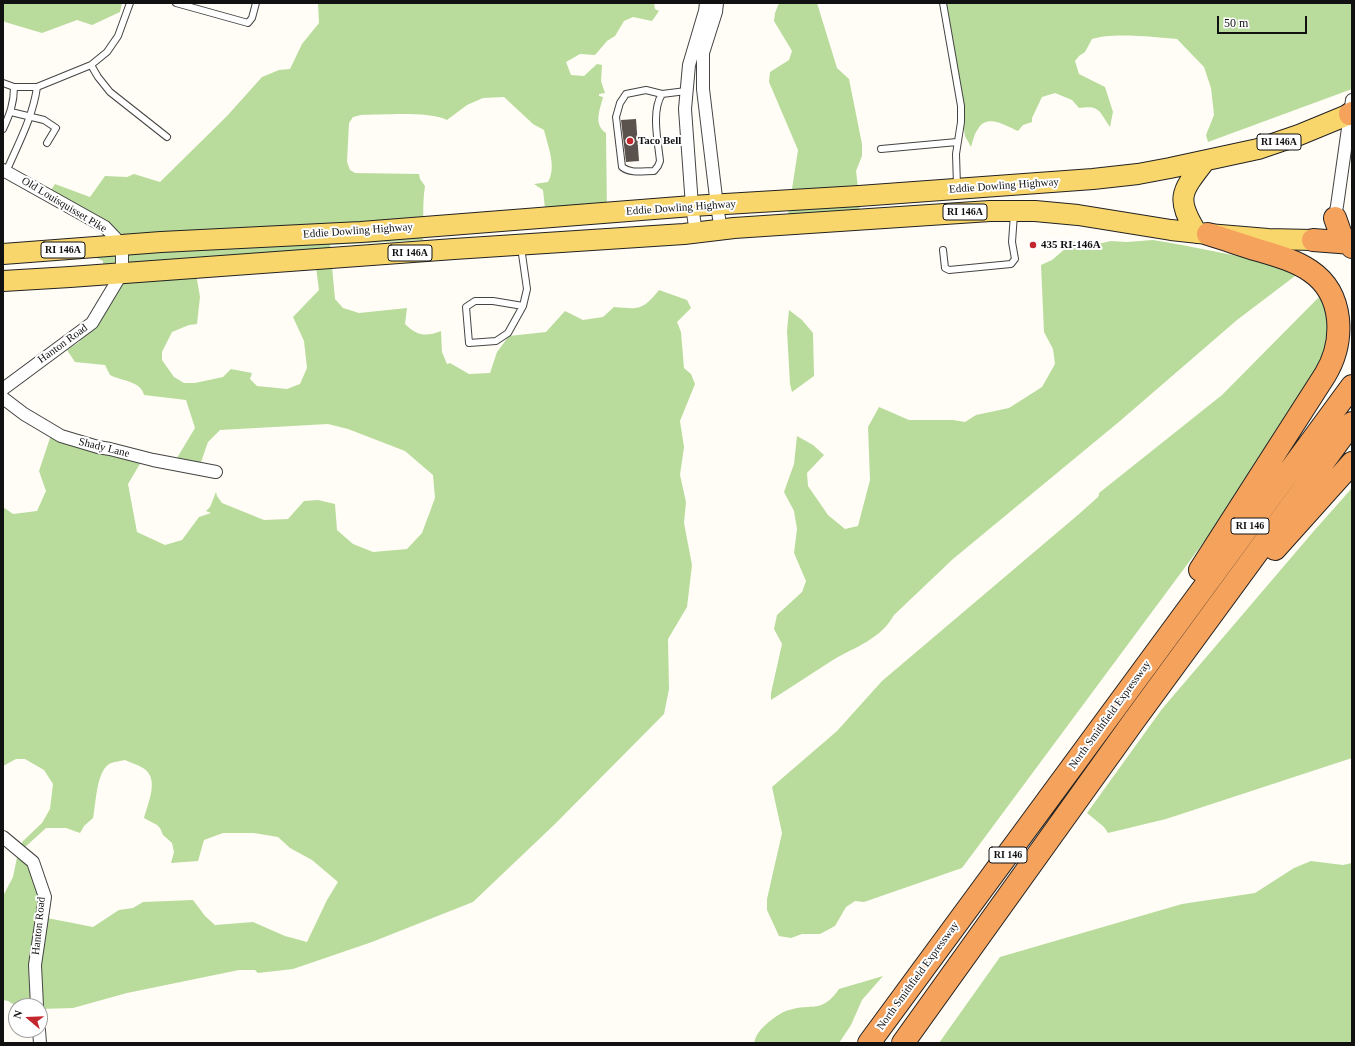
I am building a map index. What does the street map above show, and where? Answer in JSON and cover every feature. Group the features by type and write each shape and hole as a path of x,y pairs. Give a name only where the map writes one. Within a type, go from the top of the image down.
{"highway":[{"path":"1335,218 1339,232 1350,244"},
{"path":"1147,665 1183,597 1325,375 1334,359 1338,340 1337,315 1333,299 1321,280 1312,272 1301,264 1287,258 1202,234"},
{"name":"RI 146A","path":"1313,240 1350,244"},
{"name":"North Smithfield Expressway","path":"869,1043 1352,386"},
{"name":"North Smithfield Expressway","path":"903,1043 1173,668 1352,423"},
{"path":"1173,668 1285,538 1352,464"}],"main road":[{"name":"Eddie Dowling Highway","path":"3,254 122,245 361,232 692,206 717,206 957,190 1111,177 1138,174 1258,149 1321,126 1351,109"},
{"path":"1202,234 1184,211 1183,200 1190,180 1205,161"},
{"name":"Eddie Dowling Highway","path":"3,281 70,278 122,273 696,233 961,212 1014,210 1078,215 1202,234"},
{"name":"RI 146A","path":"1202,234 1268,239 1313,240"}],"street":[{"path":"696,233 692,206 685,109 689,65 706,3"},
{"path":"717,3 716,12 703,53 703,89 721,230"},
{"path":"686,91 703,89"},
{"path":"1313,240 1330,227 1335,218 1351,109"},
{"name":"Old Louisquisset Pike","path":"5,171 105,227 122,245"},
{"path":"122,245 122,273"},
{"name":"Hanton Road","path":"3,389 92,323 122,273"},
{"name":"Shady Lane","path":"3,398 24,414 61,436 98,447 153,460 216,472"},
{"name":"Hanton Road","path":"3,837 33,862 45,897 35,965 37,998"}],"lane":[{"path":"3,83 14,86 37,87 91,65 107,52 118,36 130,3"},
{"path":"176,3 189,5 248,23 252,18 256,3"},
{"path":"943,3 961,106 961,122 956,154 957,190"},
{"path":"91,65 110,92 167,137"},
{"path":"3,128 11,112 14,99 14,86"},
{"path":"5,171 30,117 37,87"},
{"path":"662,94 658,101 656,110 660,161 658,166 654,171 627,171 622,167 616,117 620,103 626,94 646,90 662,94 686,91"},
{"path":"11,112 44,120 56,128 47,143"},
{"path":"880,149 957,142"},
{"path":"943,250 945,268 949,270 1011,264 1014,259 1012,242 1014,210"},
{"path":"521,245 527,289 523,306 508,333 496,341 469,343 466,307 475,301 493,301 523,306"}],"green space":[{"path":"3,3 122,3 120,12 92,25 77,20 42,33 5,22 3,20"},
{"path":"318,3 654,3 655,9 659,11 652,21 633,17 624,21 615,36 607,41 595,55 580,54 566,62 571,75 584,76 597,64 602,65 601,81 605,93 599,94 599,96 603,97 598,116 600,125 606,133 607,215 546,218 543,190 534,184 548,182 551,176 552,163 544,130 533,124 504,97 483,98 467,105 447,120 439,117 418,114 361,115 353,117 349,123 347,162 350,170 355,173 419,174 420,179 425,186 423,240 330,245 335,299 343,308 359,313 407,308 405,324 414,331 426,335 441,331 442,352 447,364 450,363 469,374 490,373 497,352 509,336 546,332 565,311 583,320 603,317 614,307 640,307 648,302 659,290 687,300 691,308 677,322 681,332 684,368 691,374 695,384 680,421 684,447 680,475 686,502 684,523 692,565 687,607 668,639 669,689 664,714 555,824 473,902 372,942 293,969 258,973 255,970 239,970 127,993 73,1008 48,1009 48,998 8,998 8,1001 3,1000 3,896 13,877 19,848 23,841 42,823 50,809 53,784 44,770 25,759 16,759 3,766 3,507 13,514 37,511 46,491 39,471 52,432 144,457 128,484 137,532 165,545 182,540 199,517 211,513 206,511 210,507 216,492 222,503 264,520 288,519 304,501 318,500 335,504 337,530 353,544 373,552 407,549 422,533 435,498 433,475 405,451 348,429 328,424 220,430 208,442 199,468 174,463 195,428 186,400 144,395 142,390 135,384 110,375 105,365 75,362 67,350 79,342 104,314 123,278 103,272 103,261 82,251 132,238 80,217 48,195 55,184 90,197 105,176 127,177 134,174 160,182 227,116 262,77 279,70 290,69 302,44 319,23","holes":["315,260 319,290 293,317 304,341 307,368 300,384 287,389 257,386 250,379 252,373 231,369 223,377 195,383 184,383 174,377 162,360 162,352 172,332 189,325 197,324 200,297 195,268","125,760 138,765 148,772 152,784 150,798 144,818 157,825 163,835 172,843 174,852 171,863 198,861 204,840 223,833 254,833 278,837 290,848 312,860 338,882 327,900 307,942 285,936 253,922 215,925 205,916 193,900 143,902 133,908 119,910 93,927 47,918 24,848 46,828 66,828 80,833 84,826 93,818 97,789 101,774 105,768 111,763"]},
{"path":"779,3 817,3 837,68 849,79 862,144 862,156 856,171 860,222 788,215 798,150 769,82 770,72 789,60 792,51 774,21"},
{"path":"943,3 1352,3 1352,89 1208,142 1206,135 1214,115 1211,88 1204,67 1177,39 1122,35 1100,37 1092,39 1085,52 1075,61 1079,74 1105,87 1113,112 1110,127 1101,113 1095,108 1079,108 1072,100 1055,93 1042,97 1032,118 1032,122 1023,125 1018,131 997,122 991,121 982,124 976,133 971,147 965,136"},
{"path":"1153,240 1283,265 1299,273 1237,320 1120,421 953,559 894,615 889,623 875,636 867,642 833,660 771,700 771,693 782,644 774,629 777,615 802,592 806,581 794,553 797,529 794,511 784,492 794,464 797,436 813,445 824,455 807,473 808,486 828,515 845,529 858,526 870,480 868,427 879,407 909,420 953,420 965,422 976,415 1009,408 1042,387 1055,364 1053,349 1044,332 1041,265 1052,260 1073,242 1093,245 1111,241 1127,242"},
{"path":"1321,295 1327,311 1331,336 1325,355 1235,500 962,868 864,902 855,901 846,907 835,926 820,934 802,934 791,938 779,936 767,910 767,899 782,833 772,787 837,731 882,681 1079,514 1098,497 1099,493 1222,395"},
{"path":"789,310 802,320 813,333 814,376 792,392 790,384 787,331"},
{"path":"1352,488 1352,758 1166,819 1108,833 1104,827 1087,813 1162,709"},
{"path":"1311,861 1343,865 1352,863 1352,1043 939,1043 1000,957 1182,904 1255,893 1294,868"},
{"path":"883,976 862,1000 851,1025 839,1043 754,1043 757,1035 762,1029 781,1013 797,1008 822,1005 833,997 839,989"}],"building":[{"name":"Taco Bell","path":"636,119 639,161 626,162 621,120"}],"place":[{"name":"Taco Bell","path":"630,141"},
{"name":"435 RI-146A","path":"1033,245"}]}
